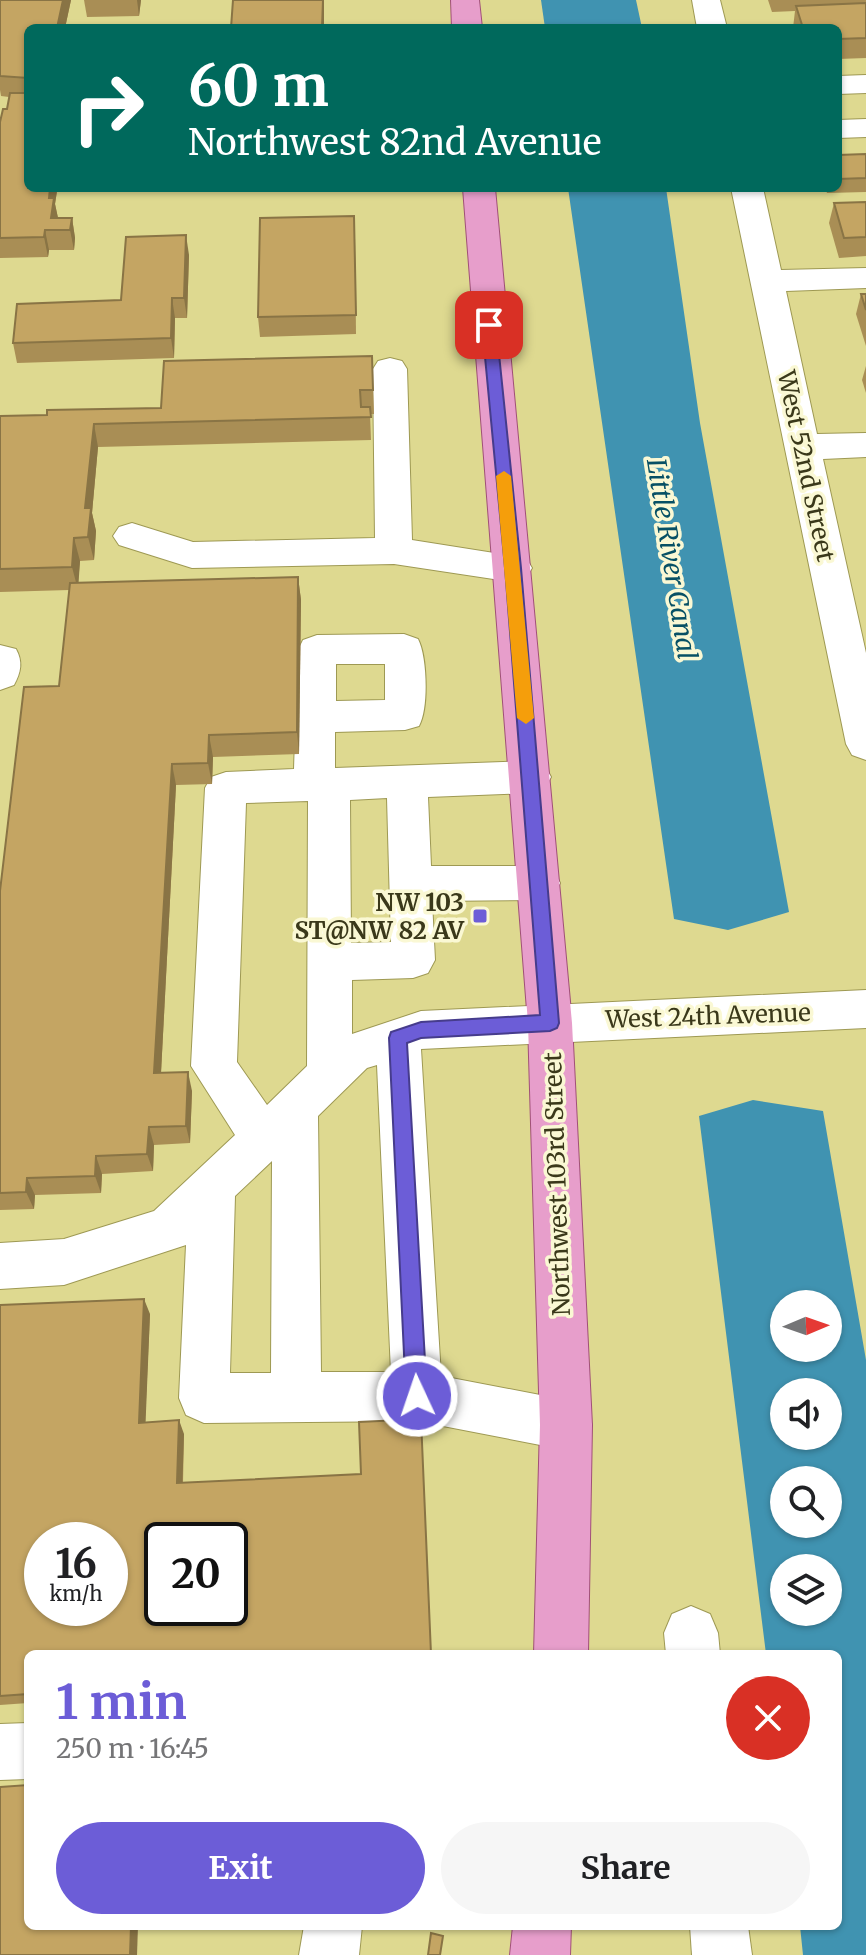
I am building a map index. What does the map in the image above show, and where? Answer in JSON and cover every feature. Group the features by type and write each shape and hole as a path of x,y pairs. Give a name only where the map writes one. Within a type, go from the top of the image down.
{"main road":[{"path":"465,0 467,24"},
{"name":"Northwest 103rd Street","path":"479,192 550,1023 566,1425 561,1650"},
{"path":"540,1955 542,1930"}],"street":[{"path":"706,0 711,24"},
{"path":"842,85 866,84"},
{"path":"842,129 866,128"},
{"name":"West 52nd Street","path":"748,192 866,744"},
{"path":"767,281 866,278"},
{"path":"390,369 394,551"},
{"path":"802,447 866,445"},
{"path":"132,536 192,555 394,551 513,568"},
{"path":"316,717 329,962 330,1072"},
{"path":"296,1398 279,1123 214,1066 226,788 531,777"},
{"path":"329,962 413,960 407,781"},
{"path":"410,884 539,883"},
{"name":"West 24th Avenue","path":"0,1266 64,1262 169,1229 351,1054 421,1030 866,1009"},
{"path":"398,1038 417,1396"},
{"path":"212,1187 204,1398 417,1396 566,1425"},
{"path":"0,1752 24,1751"},
{"path":"329,1955 332,1930"},
{"path":"719,1930 722,1955"}],"water":[{"path":"541,0 636,0 641,24 544,24"},
{"name":"Little River Canal","path":"569,192 667,192 700,423 789,912 728,930 674,919"},
{"path":"753,1100 823,1111 866,1360 866,1955 803,1955 800,1930 842,1930 842,1650 766,1650 699,1116"}],"building":[{"path":"0,0 63,0 58,24 24,24 24,78 0,76"},
{"path":"233,0 323,0 322,24 231,24"},
{"path":"866,3 866,38 842,39 842,24 802,24 796,6"},
{"path":"10,93 24,93 24,192 50,192 49,198 54,198 51,218 72,218 70,230 45,230 44,237 0,238 0,122 3,109 7,109"},
{"path":"866,154 866,178 842,179 842,155"},
{"path":"866,202 866,237 844,238 834,203"},
{"path":"354,216 356,315 258,317 260,218"},
{"path":"186,235 184,298 172,298 171,338 13,343 17,304 121,300 126,237"},
{"path":"372,356 373,390 360,390 361,407 370,407 371,417 94,424 85,508 91,508 88,537 74,538 72,567 0,569 0,416 47,415 47,410 161,408 164,361"},
{"path":"298,577 297,732 209,735 208,763 172,764 154,1073 188,1072 186,1126 149,1127 147,1154 96,1156 95,1176 27,1178 26,1192 0,1193 0,891 24,687 59,686 70,583"},
{"path":"144,1299 139,1423 179,1420 177,1483 361,1474 359,1422 421,1419 431,1650 24,1650 24,1694 0,1696 0,1305"},
{"path":"24,1785 24,1930 131,1930 130,1955 0,1955 0,1787"},
{"path":"431,1933 443,1936 440,1955 428,1955"}],"slow traffic":[{"path":"504,476 526,718"}],"place":[{"name":"NW 103 ST@NW 82 AV","path":"480,916"}],"route":[{"path":"417,1396 398,1038 421,1030 550,1023 513,568 489,325"}]}
